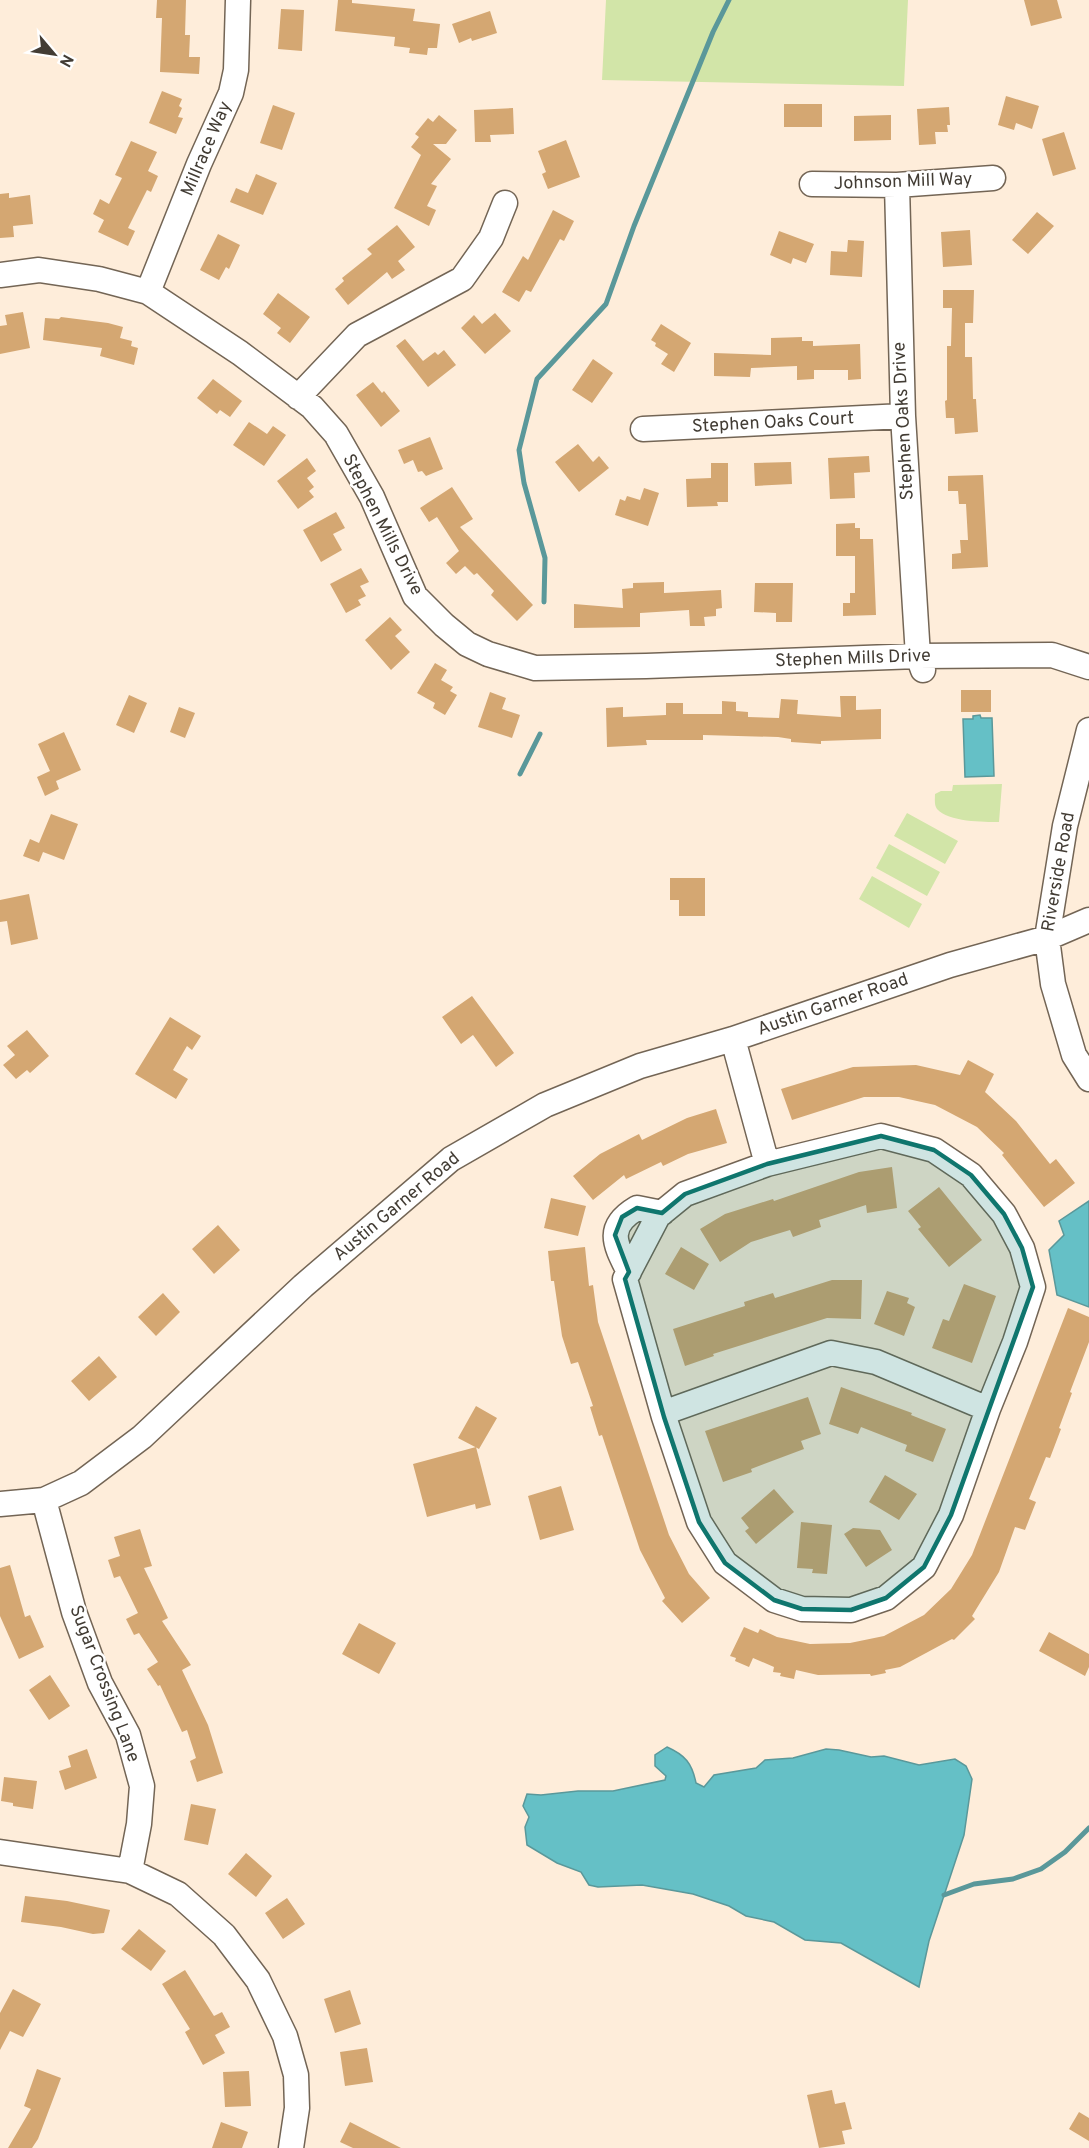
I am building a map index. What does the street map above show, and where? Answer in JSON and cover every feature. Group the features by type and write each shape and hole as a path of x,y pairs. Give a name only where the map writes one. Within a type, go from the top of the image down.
{"street":[{"name":"Millrace Way","path":"148,292 199,164 231,93 236,70 238,0"},
{"name":"Johnson Mill Way","path":"812,184 897,185 993,178"},
{"name":"Stephen Oaks Drive","path":"897,185 903,416 920,665"},
{"path":"298,397 357,335 462,279 491,238 504,203"},
{"name":"Stephen Mills Drive","path":"0,275 39,270 99,279 148,292 240,353 312,407 336,434 372,497 415,596 460,637 488,654 535,668 920,665 1052,656 1089,667"},
{"name":"Stephen Oaks Court","path":"643,429 903,416"},
{"name":"Riverside Road","path":"1089,730 1065,826 1047,938 1053,984 1074,1055 1089,1080"},
{"name":"Austin Garner Road","path":"0,1504 44,1500 81,1483 142,1437 303,1286 451,1159 545,1106 640,1066 734,1039 950,965 1047,938 1089,920"},
{"path":"734,1039 767,1164"},
{"path":"881,1136 934,1150 971,1175 1004,1214 1022,1248 1033,1287 951,1515 924,1567 886,1598 850,1610 802,1610 774,1600 725,1563 699,1522 663,1413 626,1279 657,1216 685,1194 767,1164 881,1136"},
{"path":"663,1413 831,1353 876,1362 988,1409"},
{"name":"Sugar Crossing Lane","path":"44,1500 74,1612 100,1683 128,1735 142,1786 140,1824 130,1871"},
{"path":"0,1852 130,1871 178,1894 224,1935 258,1980 285,2036 297,2075 297,2108 291,2148"}],"highlighted area":[{"path":"881,1136 934,1150 971,1175 1004,1214 1022,1248 1033,1287 951,1515 924,1567 886,1598 851,1610 802,1609 774,1600 725,1563 699,1522 664,1417 625,1279 629,1272 615,1235 622,1217 637,1208 662,1213 685,1194 767,1164"}],"green space":[{"path":"606,0 908,0 904,86 602,80"},
{"path":"1002,784 999,822 949,817 935,806 935,794 941,791 952,791 953,785"},
{"path":"907,813 958,841 945,864 894,836"},
{"path":"889,844 940,872 927,896 876,868"},
{"path":"872,876 922,904 909,928 859,899"}],"water":[{"path":"980,715 981,718 992,718 994,776 965,777 963,719 973,719 973,716"},
{"path":"1089,1201 1089,1307 1057,1295 1049,1250 1064,1235 1059,1221"},
{"path":"667,1747 687,1760 696,1783 704,1787 714,1775 756,1768 765,1760 793,1758 826,1749 871,1757 884,1756 919,1765 955,1759 966,1766 972,1779 964,1835 929,1941 919,1987 841,1943 805,1940 774,1922 746,1916 729,1906 693,1894 642,1885 598,1887 589,1885 581,1872 557,1863 527,1845 525,1827 529,1817 523,1806 527,1794 613,1791 665,1780 666,1776 655,1766 655,1755"}],"building":[{"path":"157,0 186,0 185,35 190,35 189,57 200,57 199,74 160,72 162,18 156,18"},
{"path":"338,0 415,9 413,21 440,24 437,48 428,48 427,55 409,53 410,48 394,46 395,37 335,31"},
{"path":"1024,0 1057,0 1062,18 1031,26"},
{"path":"281,9 304,10 302,51 278,49"},
{"path":"490,11 497,33 459,43 452,24"},
{"path":"162,91 182,99 179,106 182,108 178,117 183,118 176,134 149,123"},
{"path":"1006,96 1039,106 1032,129 1016,123 1014,130 998,125"},
{"path":"784,104 822,104 822,127 784,127"},
{"path":"273,105 295,113 282,150 260,143"},
{"path":"949,107 948,132 935,132 936,144 919,145 917,109"},
{"path":"513,108 514,134 490,135 491,142 475,142 474,110"},
{"path":"439,115 457,130 446,144 433,144 451,159 431,184 437,186 427,206 436,210 429,226 394,208 421,155 411,147 419,137 415,134 428,118 433,122"},
{"path":"891,115 891,140 854,141 854,116"},
{"path":"1064,132 1076,169 1053,176 1042,139"},
{"path":"566,140 580,177 548,189 542,174 546,172 538,151"},
{"path":"131,141 157,152 148,171 158,176 151,192 147,190 128,228 135,231 128,246 98,232 104,220 93,214 100,199 109,204 122,178 115,175"},
{"path":"256,174 277,183 263,215 230,202 236,188 248,193"},
{"path":"9,193 9,198 30,195 33,224 13,226 14,237 0,238 0,194"},
{"path":"553,210 574,221 564,241 560,239 531,292 526,290 519,302 502,292 523,256 528,260"},
{"path":"1037,212 1054,226 1028,254 1012,240"},
{"path":"397,225 415,247 398,261 405,270 392,279 387,272 348,305 335,289 344,281 342,278 372,254 367,249"},
{"path":"970,230 972,265 943,267 941,232"},
{"path":"779,231 814,244 806,263 793,258 791,264 770,255"},
{"path":"218,234 240,245 229,269 226,267 219,280 200,270"},
{"path":"848,240 864,241 862,277 830,275 831,251 847,252"},
{"path":"943,290 974,290 973,323 965,323 965,357 972,357 973,399 976,399 978,432 955,434 954,418 946,418 947,346 951,346 952,308 943,308"},
{"path":"278,293 310,317 290,343 277,333 281,328 263,314"},
{"path":"23,312 30,348 0,354 0,326 7,325 5,315"},
{"path":"495,313 511,331 485,354 461,328 474,315 482,324"},
{"path":"61,317 123,327 120,338 132,341 131,346 138,348 134,365 100,356 102,348 43,340 45,318 59,319"},
{"path":"661,324 691,343 674,372 661,364 668,354 655,346 656,343 651,340"},
{"path":"802,337 802,341 813,341 813,346 860,344 861,379 848,380 848,370 814,370 814,379 797,380 797,366 751,368 750,377 714,376 714,353 771,355 771,338"},
{"path":"405,339 423,361 435,352 438,355 444,350 456,365 428,387 396,346"},
{"path":"593,359 613,373 592,403 572,390"},
{"path":"213,379 242,401 230,417 220,410 217,414 197,398"},
{"path":"373,382 382,393 384,391 400,411 381,427 356,395"},
{"path":"249,422 267,434 273,426 286,435 264,466 233,445"},
{"path":"430,437 443,469 426,476 422,471 418,472 413,460 404,464 398,450"},
{"path":"578,444 593,462 599,456 609,468 579,492 555,462"},
{"path":"869,456 870,472 854,473 855,498 830,499 828,458"},
{"path":"307,458 316,471 307,478 314,487 309,491 314,497 298,509 277,481"},
{"path":"791,462 792,484 755,486 754,463"},
{"path":"711,463 728,463 728,502 717,502 718,506 687,507 686,479 711,478"},
{"path":"983,475 988,567 952,569 952,554 961,553 960,540 968,540 966,504 959,504 958,491 948,491 948,476"},
{"path":"452,487 473,519 460,527 533,605 517,621 491,595 494,591 477,573 474,575 465,566 456,574 446,563 459,551 437,517 429,522 420,508"},
{"path":"644,488 659,493 648,526 615,515 620,499 625,501 627,496 640,500"},
{"path":"336,512 345,528 333,534 342,550 321,562 303,530"},
{"path":"855,523 855,528 860,528 860,539 873,539 876,615 843,616 843,603 850,603 850,593 855,593 855,556 836,556 836,524"},
{"path":"361,568 369,582 360,586 366,596 358,600 361,605 346,613 330,584"},
{"path":"664,582 664,593 721,590 722,608 716,609 716,616 704,617 705,626 690,626 689,610 640,613 640,627 574,628 574,604 623,608 622,589 633,588 633,583"},
{"path":"755,583 793,583 792,622 776,622 776,613 754,612"},
{"path":"390,617 402,630 395,636 410,652 391,670 365,640"},
{"path":"435,663 447,670 441,680 453,687 450,691 457,695 445,715 433,708 435,703 417,693"},
{"path":"961,690 991,690 991,712 961,712"},
{"path":"490,692 506,698 502,709 520,715 512,738 478,727"},
{"path":"129,695 147,703 134,733 116,725"},
{"path":"840,696 856,696 856,710 881,709 881,739 821,741 821,744 791,742 791,739 778,737 703,735 703,740 646,740 647,745 607,747 606,708 623,707 623,717 666,715 666,703 683,703 683,714 722,714 722,701 736,702 736,711 748,712 748,717 779,718 781,699 798,700 797,714 841,717"},
{"path":"179,707 195,713 185,738 170,732"},
{"path":"64,732 81,770 56,781 59,789 45,796 37,777 50,771 38,744"},
{"path":"51,814 78,824 64,860 43,852 39,862 23,856 30,839 39,843"},
{"path":"670,878 705,878 705,916 679,916 679,900 670,900"},
{"path":"29,894 38,939 11,945 7,921 0,922 0,900"},
{"path":"472,996 514,1053 496,1067 473,1035 461,1044 442,1017"},
{"path":"170,1017 201,1036 192,1050 187,1046 173,1070 188,1079 176,1099 135,1074"},
{"path":"27,1030 49,1056 30,1073 27,1070 16,1079 3,1065 15,1055 7,1046"},
{"path":"968,1060 994,1074 985,1092 1016,1121 1050,1164 1056,1159 1075,1183 1044,1207 1002,1155 1004,1153 977,1127 935,1105 899,1097 864,1097 792,1120 781,1089 853,1067 916,1065 960,1075"},
{"path":"716,1109 727,1143 688,1154 663,1166 661,1162 626,1179 624,1175 593,1200 573,1176 600,1154 639,1134 642,1140 687,1118"},
{"path":"892,1167 897,1208 867,1213 866,1205 819,1220 821,1227 793,1237 790,1230 751,1242 720,1262 700,1229 725,1214 773,1199 774,1201 859,1172"},
{"path":"939,1187 982,1240 949,1267 918,1229 921,1227 908,1211"},
{"path":"551,1198 586,1206 578,1236 544,1228"},
{"path":"218,1225 240,1250 214,1274 192,1249"},
{"path":"585,1247 589,1286 593,1285 598,1322 669,1535 689,1574 710,1598 682,1623 662,1601 665,1598 640,1550 602,1435 599,1436 590,1407 593,1406 578,1362 571,1364 562,1336 554,1281 551,1281 548,1251"},
{"path":"681,1247 709,1264 694,1290 665,1274"},
{"path":"832,1280 862,1280 861,1319 827,1318 713,1354 714,1356 685,1366 673,1329 745,1306 744,1302 773,1293 775,1298"},
{"path":"964,1284 996,1296 972,1363 932,1348 943,1319 949,1321"},
{"path":"887,1291 909,1298 907,1303 915,1307 904,1336 874,1324"},
{"path":"163,1293 180,1312 156,1336 138,1317"},
{"path":"1068,1308 1089,1317 1089,1342 1070,1392 1072,1393 1050,1458 1046,1457 1029,1499 1036,1502 1025,1530 1015,1527 999,1572 972,1616 975,1619 954,1640 900,1667 871,1676 870,1674 818,1675 796,1670 794,1679 780,1676 781,1673 773,1672 774,1667 753,1658 749,1667 735,1661 736,1658 730,1656 744,1627 758,1633 760,1629 777,1637 810,1644 850,1643 884,1636 924,1615 951,1589 972,1555"},
{"path":"99,1356 117,1377 89,1401 71,1381"},
{"path":"841,1387 912,1413 911,1415 946,1429 933,1462 905,1451 907,1445 861,1427 858,1434 829,1424"},
{"path":"808,1397 821,1434 801,1441 804,1449 723,1482 705,1431"},
{"path":"476,1406 497,1418 479,1449 458,1438"},
{"path":"476,1447 491,1505 476,1509 475,1504 427,1517 413,1464"},
{"path":"885,1475 917,1494 899,1520 869,1502"},
{"path":"561,1486 574,1530 540,1540 528,1496"},
{"path":"774,1489 794,1512 756,1544 745,1531 749,1528 741,1518"},
{"path":"801,1522 832,1525 827,1574 812,1573 813,1569 797,1568"},
{"path":"853,1528 880,1530 892,1550 866,1567 844,1534"},
{"path":"140,1529 152,1566 144,1568 168,1618 162,1621 191,1665 182,1670 208,1725 223,1773 197,1782 190,1761 196,1758 187,1730 182,1732 160,1685 158,1686 147,1669 158,1662 139,1633 134,1635 126,1619 138,1613 120,1576 114,1578 108,1560 120,1556 114,1537"},
{"path":"10,1565 25,1617 30,1615 44,1647 19,1659 0,1616 0,1568"},
{"path":"359,1623 396,1643 379,1674 342,1654"},
{"path":"1049,1632 1089,1654 1089,1667 1085,1676 1039,1651"},
{"path":"50,1675 70,1706 49,1720 29,1690"},
{"path":"87,1749 97,1778 65,1790 59,1771 71,1767 68,1756"},
{"path":"4,1777 37,1781 33,1809 13,1806 13,1803 1,1801"},
{"path":"191,1804 216,1809 208,1845 184,1840"},
{"path":"246,1853 272,1876 256,1897 228,1874"},
{"path":"25,1896 67,1901 110,1910 104,1933 93,1934 21,1922"},
{"path":"287,1898 305,1924 283,1939 265,1913"},
{"path":"139,1929 166,1951 151,1971 121,1949"},
{"path":"185,1970 214,2016 222,2012 230,2027 215,2035 225,2053 203,2065 185,2032 190,2029 162,1984"},
{"path":"13,1989 41,2004 23,2037 10,2031 0,2050 0,2013"},
{"path":"350,1990 361,2024 335,2033 324,1999"},
{"path":"367,2048 373,2082 345,2086 340,2052"},
{"path":"37,2069 61,2078 38,2139 32,2148 8,2148 31,2109 24,2106"},
{"path":"249,2071 251,2106 225,2107 223,2072"},
{"path":"832,2090 835,2104 845,2102 852,2129 842,2131 845,2144 819,2148 807,2095"},
{"path":"1079,2112 1089,2118 1089,2141 1069,2129"},
{"path":"221,2122 248,2132 242,2148 212,2148"},
{"path":"350,2122 401,2148 353,2148 340,2142"}],"waterway":[{"path":"544,602 545,558 524,483 519,450 537,379 606,304 634,226 713,32 729,0"},
{"path":"520,774 540,734"},
{"path":"944,1895 974,1884 1013,1879 1041,1869 1065,1852 1089,1828"}]}
